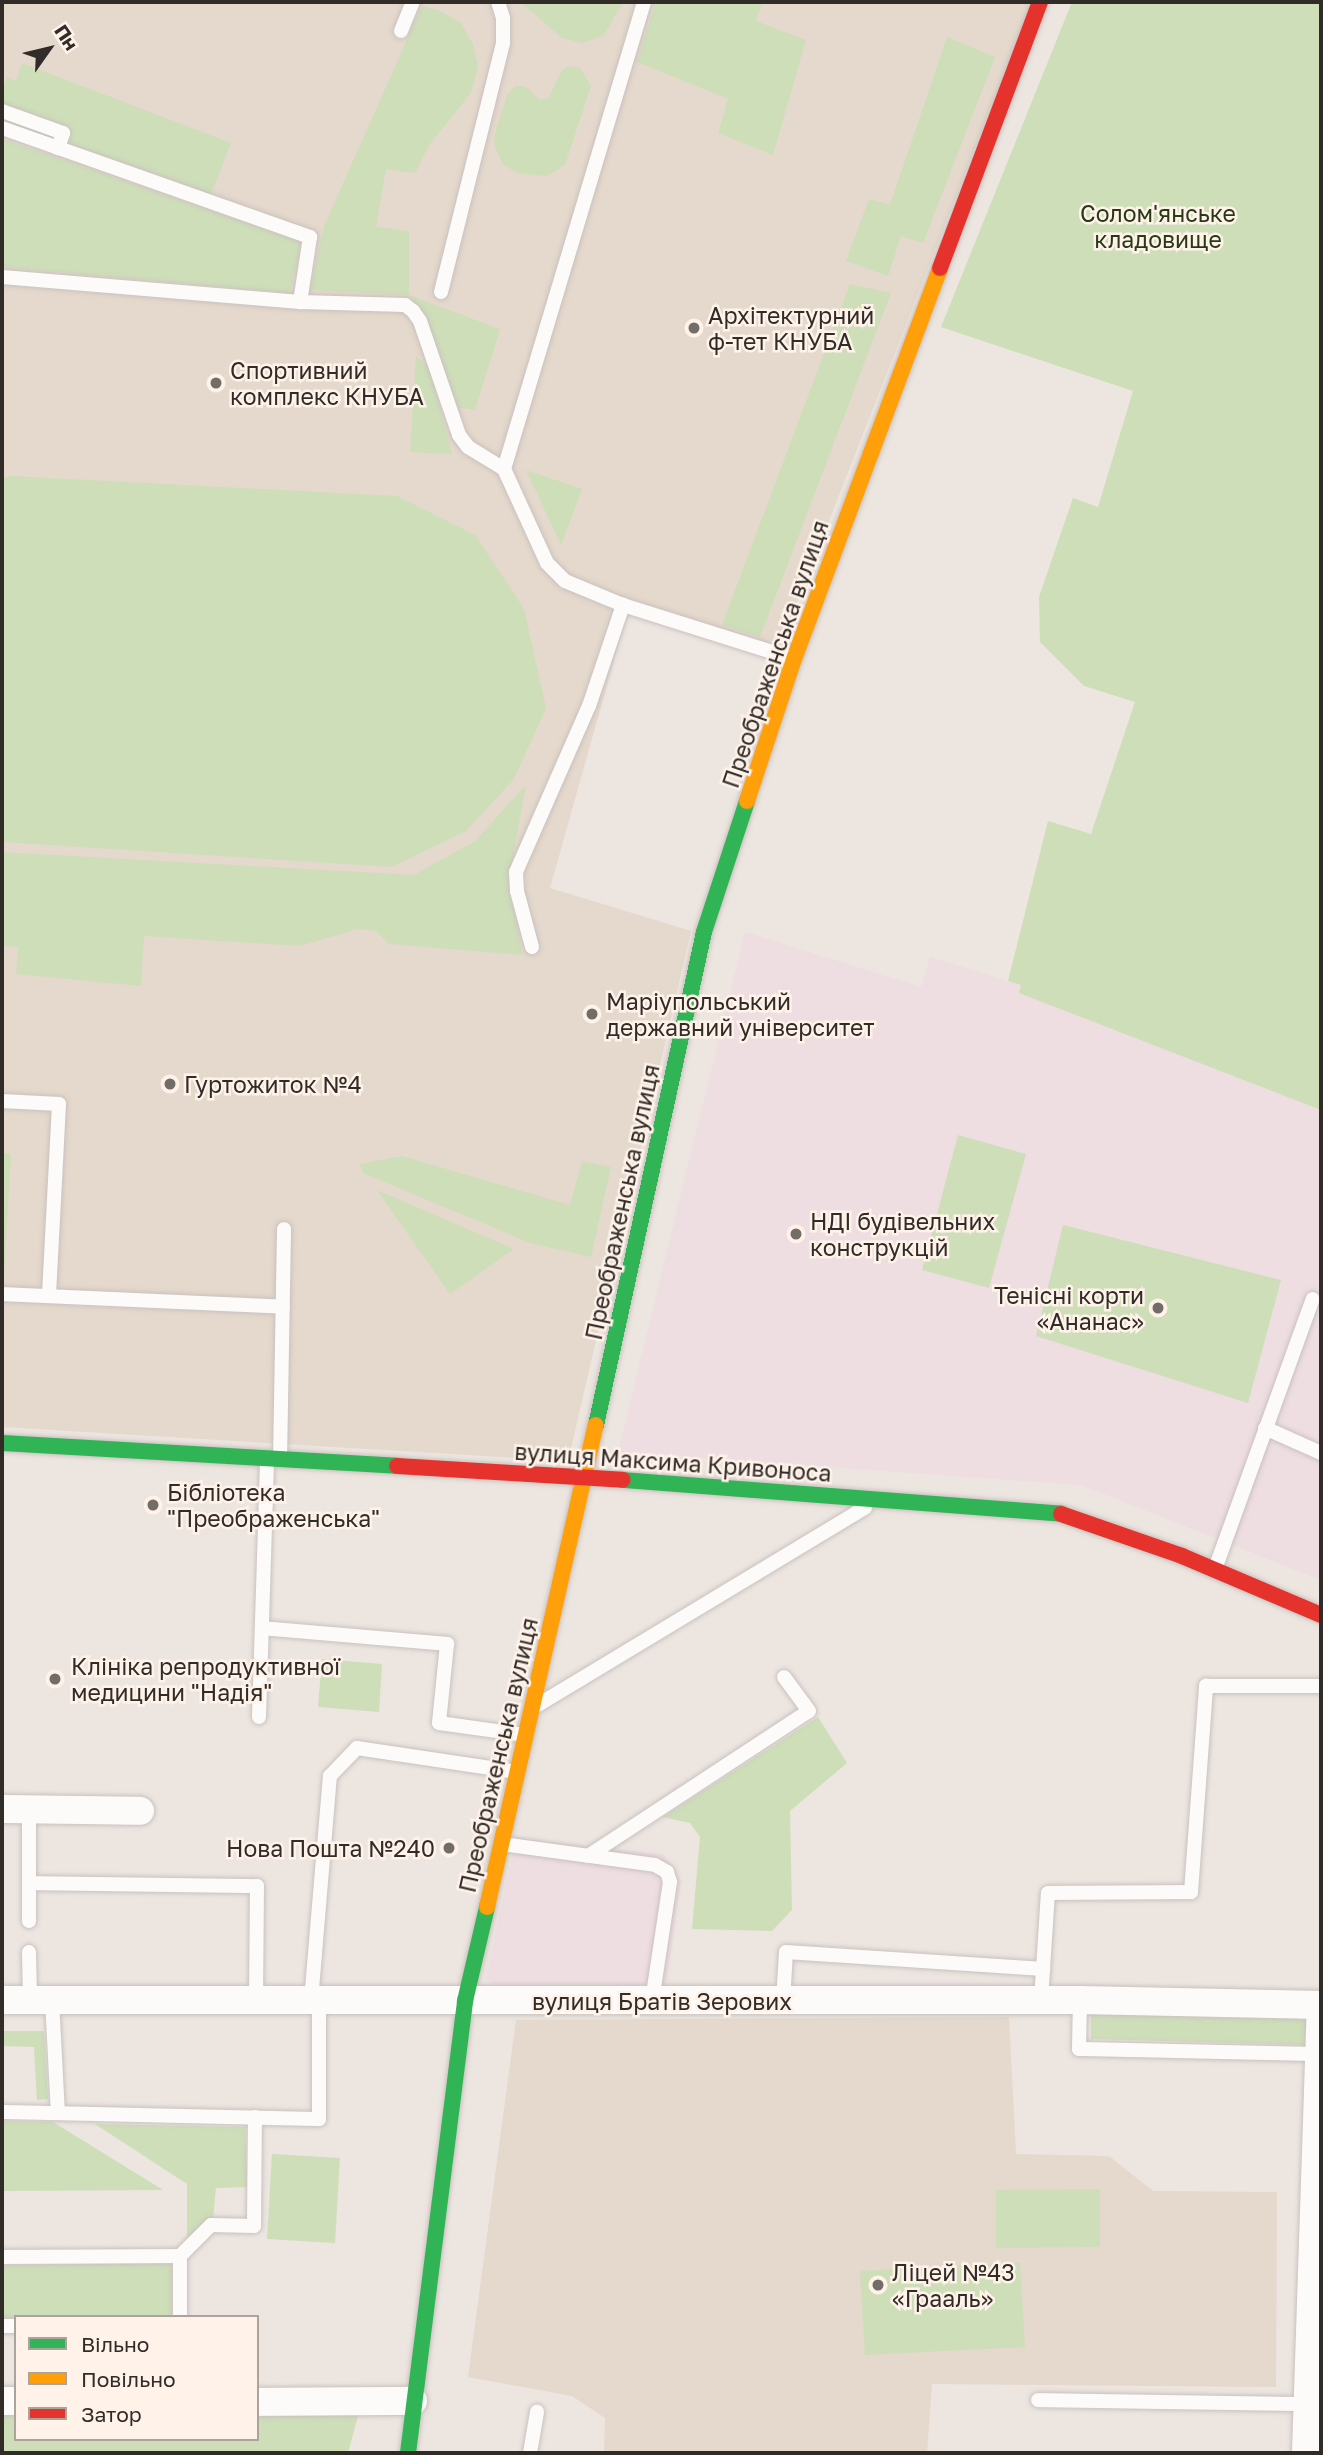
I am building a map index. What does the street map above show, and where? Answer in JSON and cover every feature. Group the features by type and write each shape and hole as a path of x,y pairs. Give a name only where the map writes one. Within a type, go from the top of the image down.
{"street":[{"name":"Преображенська вулиця","path":"408,2453 465,2001 585,1477 704,932 794,659 1040,2"},
{"name":"вулиця Максима Кривоноса","path":"2,1443 274,1461 585,1477 1064,1514 1214,1570 1321,1615"},
{"path":"16,1809 140,1811"},
{"name":"вулиця Братів Зерових","path":"2,2000 1080,2000 1321,2005"},
{"path":"1306,2453 1321,2005"},
{"path":"259,2402 413,2401"}],"lane":[{"path":"401,31 413,2"},
{"path":"441,292 503,43 503,18 498,2"},
{"path":"504,469 644,2"},
{"path":"2,111 63,133 58,148"},
{"path":"2,128 310,237 300,302"},
{"path":"2,277 300,302 405,305 420,321 459,435 468,447 504,469 555,573 565,581 623,605 794,659"},
{"path":"532,947 517,891 516,872 589,706 623,605"},
{"path":"2,1101 60,1104 49,1296"},
{"path":"259,1717 262,1628 283,1307 284,1229"},
{"path":"2,1294 283,1307"},
{"path":"1214,1570 1313,1299"},
{"path":"1265,1428 1321,1453"},
{"path":"532,1709 878,1500"},
{"path":"262,1628 447,1644 439,1723 526,1735"},
{"path":"589,1856 809,1711 784,1677"},
{"path":"1041,2000 1048,1893 1191,1892 1206,1686 1321,1686"},
{"path":"2,2112 319,2119 315,2001 330,1776 358,1748 518,1772"},
{"path":"16,1809 29,1883 29,1921"},
{"path":"501,1844 655,1865 667,1872 670,1882 652,2001"},
{"path":"29,1883 257,1886 256,2000"},
{"path":"29,1952 41,2000 58,2113"},
{"path":"783,2001 786,1952 1043,1969"},
{"path":"1080,2000 1079,2049 1319,2054"},
{"path":"2,2257 180,2256 211,2225 254,2226 255,2117"},
{"path":"180,2256 180,2315"},
{"path":"1038,2400 1307,2404"},
{"path":"530,2453 537,2412"}],"shaded area":[{"path":"2,2 1032,2 775,659 628,611 550,888 691,931 568,1461 2,1427 2,302 5,268 2,267"},
{"path":"745,932 921,987 930,957 1021,985 1020,993 1321,1110 1321,1580 1081,1485 618,1452"},
{"path":"516,1838 663,1854 681,1881 666,1988 496,1987 486,1978"},
{"name":"Ліцей №43 «Грааль»","path":"1009,2017 1016,2154 1109,2156 1153,2191 1277,2192 1276,2387 932,2384 927,2453 604,2453 605,2418 572,2396 468,2377 516,2020"}],"green space":[{"path":"520,2 623,2 604,35 583,43 562,38"},
{"path":"656,2 762,2 756,21 806,40 773,155 718,133 728,99 637,62"},
{"name":"Солом'янське кладовище","path":"1072,2 1321,2 1321,1110 1019,993 1021,985 1008,981 1048,821 1091,834 1135,702 1084,686 1040,642 1039,597 1073,498 1098,507 1133,391 941,327"},
{"path":"422,6 440,11 461,23 473,44 478,66 471,93 429,145 415,173 386,169 376,227 409,231 409,295 310,290 324,226"},
{"path":"947,37 995,57 923,243 901,236 888,276 846,261 869,199 890,205"},
{"path":"22,63 231,143 211,194 2,120 2,91 7,77 16,81"},
{"path":"570,66 580,68 591,86 565,165 547,176 517,173 503,164 495,148 494,137 507,95 515,86 525,86 539,99 548,99 562,70"},
{"path":"2,139 302,242 290,293 2,267"},
{"path":"850,284 891,293 760,637 722,625"},
{"path":"409,295 500,329 475,410 453,407 428,322"},
{"path":"416,356 429,367 452,454 410,452"},
{"path":"526,470 582,489 561,545"},
{"path":"11,476 397,496 475,535 524,609 546,708 514,779 466,831 392,867 2,842 2,478"},
{"path":"526,785 509,879 522,955 389,944 376,931 357,929 300,946 144,936 141,986 16,974 18,947 2,945 2,852 414,875 475,841"},
{"path":"958,1135 1026,1154 989,1288 922,1270"},
{"path":"2,1153 11,1153 4,1278 2,1278"},
{"path":"402,1156 570,1205 582,1161 611,1167 591,1257 530,1243 363,1173 360,1164"},
{"path":"377,1190 514,1249 450,1294"},
{"name":"Тенісні корти «Ананас»","path":"1063,1225 1281,1280 1248,1403 1036,1336"},
{"path":"322,1659 382,1664 379,1712 318,1707"},
{"path":"818,1717 847,1763 790,1811 792,1910 772,1931 692,1929 700,1837 690,1823 663,1817"},
{"path":"1091,2009 1307,2014 1306,2045 1091,2039"},
{"path":"2,2031 44,2031 48,2099 37,2100 34,2047 2,2046"},
{"path":"2,2121 53,2122 163,2190 2,2191"},
{"path":"95,2124 245,2127 247,2187 216,2188 213,2219 187,2242 187,2184"},
{"path":"272,2154 340,2158 335,2243 267,2239"},
{"path":"1100,2189 1100,2247 996,2248 996,2190"},
{"path":"172,2263 172,2315 14,2315 14,2318 2,2318 2,2265"},
{"path":"1020,2263 1025,2347 865,2355 860,2271"},
{"path":"2,2409 14,2409 14,2441 259,2441 259,2411 359,2412 348,2453 2,2453"}],"traffic: fast":[{"path":"596,1425 704,932 747,801"},
{"path":"2,1443 397,1466"},
{"path":"623,1480 1061,1514"},
{"path":"408,2453 465,2001 487,1907"}],"traffic: slow":[{"path":"747,801 794,659 940,268"},
{"path":"487,1907 596,1425"}],"traffic: jam":[{"path":"940,268 1040,2"},
{"path":"397,1466 623,1480"},
{"path":"1061,1514 1182,1556 1321,1615"}],"place":[{"name":"Архітектурний ф-тет КНУБА","path":"694,328"},
{"name":"Спортивний комплекс КНУБА","path":"216,383"},
{"name":"Маріупольський державний університет","path":"592,1014"},
{"name":"Гуртожиток №4","path":"170,1084"},
{"name":"НДІ будівельних конструкцій","path":"796,1234"},
{"name":"Тенісні корти «Ананас»","path":"1158,1308"},
{"name":"Бібліотека \"Преображенська\"","path":"153,1505"},
{"name":"Клініка репродуктивної медицини \"Надія\"","path":"55,1679"},
{"name":"Нова Пошта №240","path":"449,1848"},
{"name":"Ліцей №43 «Грааль»","path":"878,2285"}]}
